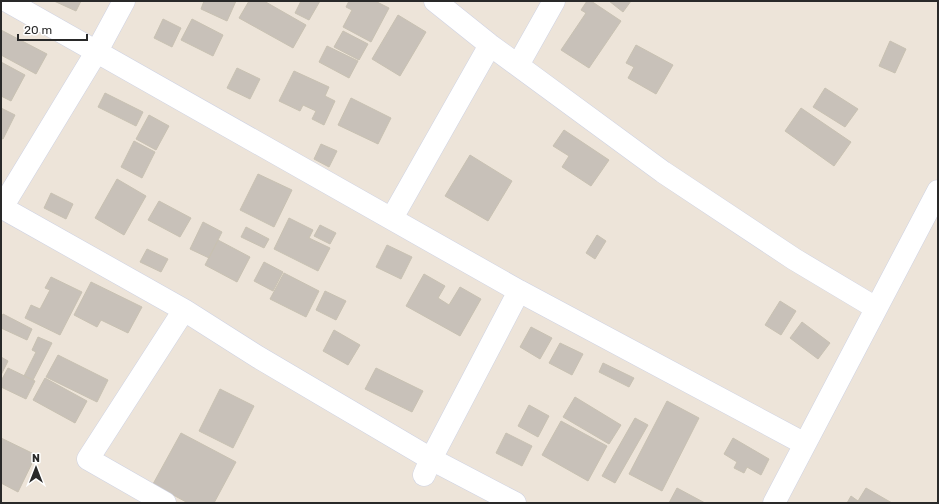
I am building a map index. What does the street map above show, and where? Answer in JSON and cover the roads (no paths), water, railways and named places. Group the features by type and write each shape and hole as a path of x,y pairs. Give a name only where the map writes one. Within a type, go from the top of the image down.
{"street":[{"path":"7,1 519,291 805,444"},
{"path":"124,1 97,51 1,208 184,310 427,467 515,503"},
{"path":"435,1 490,45 663,172 794,259 876,308"},
{"path":"518,65 554,1"},
{"path":"392,218 490,45"},
{"path":"774,503 938,191"},
{"path":"427,467 519,291"},
{"path":"165,503 88,459 184,310"}]}
